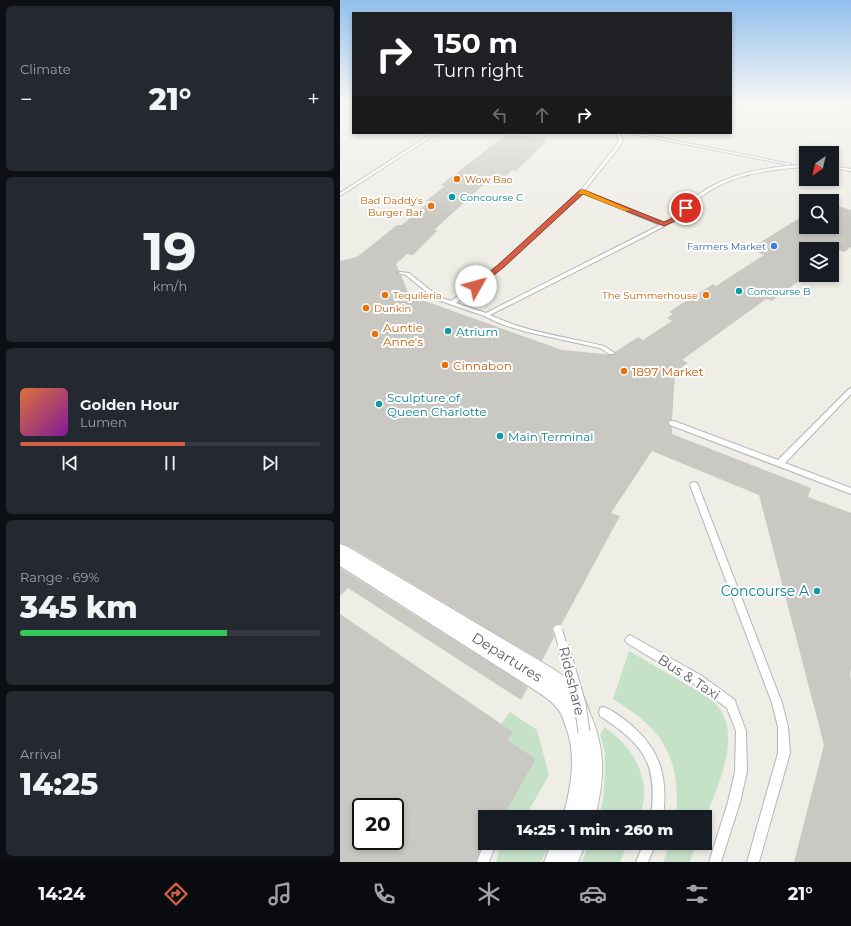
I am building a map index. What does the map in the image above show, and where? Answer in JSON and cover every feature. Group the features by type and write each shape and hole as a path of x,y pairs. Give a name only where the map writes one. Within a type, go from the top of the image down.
{"main road":[{"name":"Departures","path":"340,554 556,688 571,704 594,722 587,789 581,810"},
{"path":"561,862 566,850"}],"lane":[{"path":"340,195 421,142"},
{"path":"452,303 501,266 582,192 620,142"},
{"path":"678,142 793,166"},
{"path":"486,315 673,220 700,194 716,186 734,178 759,171 799,166"},
{"path":"839,168 851,170"},
{"path":"582,192 664,225"},
{"path":"400,273 407,274 431,294 503,323 602,347 611,353"},
{"path":"780,463 851,390"},
{"path":"672,423 851,491"},
{"path":"694,485 777,703 783,727 784,753 752,862"},
{"name":"Rideshare","path":"558,630 580,704 594,722"},
{"name":"Bus & Taxi","path":"630,640 698,680 730,704 741,731 741,772 734,802 715,862"},
{"path":"594,722 634,732 647,748 655,763 659,784 660,802 658,810"},
{"path":"483,862 487,850"},
{"path":"642,862 647,850"}],"green space":[{"path":"629,651 703,694 715,704 721,711 726,723 728,737 727,751 720,780 708,810 676,810 677,796 675,777 671,761 665,747 645,722 613,699"},
{"path":"510,712 537,730 549,775 529,810 507,810 536,759 508,740 513,732 501,724"},
{"path":"604,727 615,735 632,755 642,778 644,791 641,810 601,810 605,777 605,752 600,735"},
{"path":"500,850 547,850 541,862 496,862"},
{"path":"587,850 625,850 620,862 582,862"},
{"path":"667,850 694,850 690,862 663,862"}],"building":[{"path":"496,142 546,142 516,171 512,170 506,176 498,175 495,179 491,178 434,230 438,230 413,255 407,254 396,264 399,271 397,274 401,275 409,295 562,350 614,355 615,352 638,337 643,340 672,321 667,318 673,314 669,312 713,284 716,286 764,255 755,251 762,247 756,245 799,218 799,234 839,234 839,206 851,210 851,247 844,252 839,250 839,242 799,242 799,281 772,301 766,299 682,360 688,363 675,372 672,420 668,422 669,426 672,427 672,434 811,488 808,497 851,513 851,862 794,862 824,745 759,495 652,451 611,513 620,516 561,625 556,625 553,628 554,637 542,661 349,546 340,543 340,261 357,257 397,225 402,225 430,201 426,201 445,186 441,185"},
{"path":"340,568 528,687 521,700 348,588 340,596"},
{"path":"340,614 513,732 508,740 536,759 507,810 478,810 478,850 481,850 476,862 340,862"}],"slow traffic":[{"path":"580,193 582,192 627,210"}],"place":[{"name":"Wow Bao","path":"457,179"},
{"name":"Concourse C","path":"452,197"},
{"name":"Bad Daddy's Burger Bar","path":"431,206"},
{"name":"Farmers Market","path":"774,246"},
{"name":"Concourse B","path":"739,291"},
{"name":"Tequileria","path":"385,295"},
{"name":"The Summerhouse","path":"706,295"},
{"name":"Dunkin","path":"366,308"},
{"name":"Atrium","path":"448,331"},
{"name":"Auntie Anne's","path":"375,334"},
{"name":"Cinnabon","path":"445,365"},
{"name":"1897 Market","path":"624,371"},
{"name":"Sculpture of Queen Charlotte","path":"379,404"},
{"name":"Main Terminal","path":"500,436"},
{"name":"Concourse A","path":"817,591"}],"route":[{"path":"476,286 501,266 582,192 664,225 673,220 686,208"}]}
